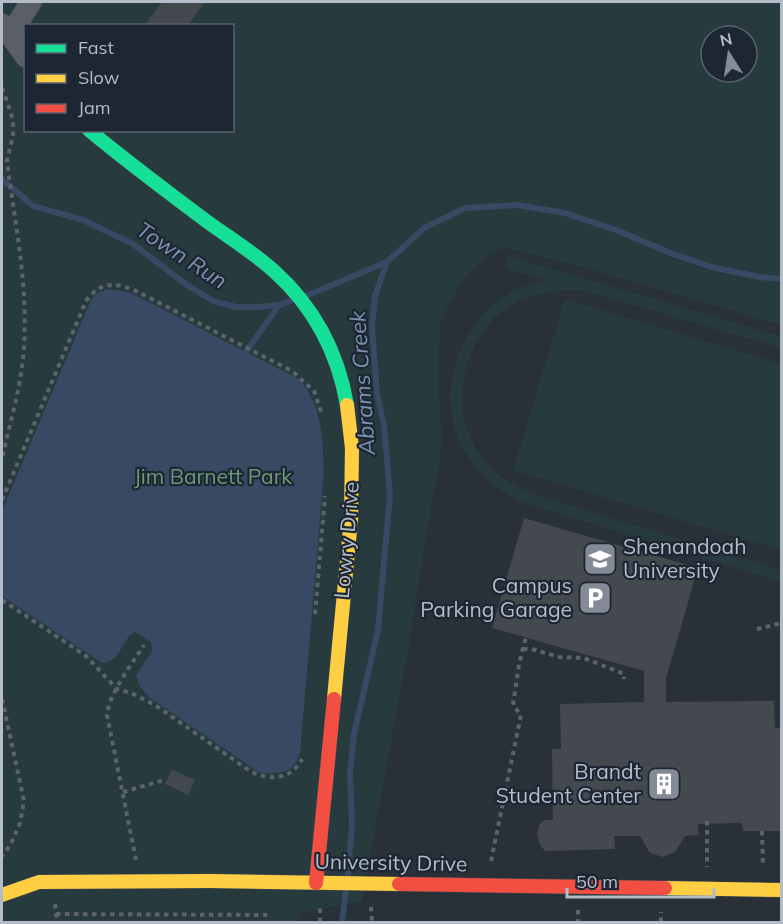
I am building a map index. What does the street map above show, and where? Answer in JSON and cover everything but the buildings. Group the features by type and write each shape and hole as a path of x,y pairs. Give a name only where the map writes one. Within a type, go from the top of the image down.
{"street":[{"path":"24,54 6,29 31,2"},
{"name":"Lowry Drive","path":"91,132 126,162 287,284 320,325 336,360 346,395 351,425 353,467 351,519 316,883"},
{"name":"University Drive","path":"2,896 12,890 39,882 137,881 782,890"}],"path":[{"path":"2,88 12,121 13,134 7,162 24,291 24,348 19,384 2,459"},
{"path":"2,500 86,301 94,290 103,286 122,285 292,371 314,391 323,418"},
{"path":"315,614 325,495"},
{"path":"2,600 86,656 117,689 155,705 261,777 275,778 284,775 298,766 303,758"},
{"path":"757,629 782,623"},
{"path":"491,862 521,715 513,705 526,638"},
{"path":"137,881 135,850 107,715 117,689 144,645"},
{"path":"523,649 532,649 560,657 584,658 624,674 624,679"},
{"path":"2,699 24,801 20,823 11,844 2,856"},
{"path":"123,792 164,780"},
{"path":"706,821 708,876"},
{"path":"762,831 764,877"},
{"path":"320,922 321,899"},
{"path":"371,901 372,922"},
{"path":"56,914 267,915"}],"green space":[{"name":"Jim Barnett Park","path":"2,2 781,2 781,325 579,266 505,248 488,255 467,275 450,302 440,324 438,386 442,438 438,472 362,901 300,913 298,922 2,922"},
{"path":"508,256 781,336 781,348 584,291 563,290 543,293 533,295 505,309 485,329 468,361 463,379 462,398 464,416 477,450 488,465 511,483 536,495 781,570 781,582 531,505 503,492 479,471 467,455 452,418 450,399 452,379 457,359 466,339 484,313 508,293 544,280 505,268"},
{"path":"565,299 781,364 781,550 513,470"}],"water":[{"path":"107,289 129,292 299,379 313,400 317,411 322,434 324,471 300,753 290,769 280,773 260,773 150,698 140,687 136,675 152,651 151,642 135,632 126,640 113,659 102,663 2,596 2,511 91,300 96,294"}],"waterway":[{"name":"Town Run","path":"2,179 33,206 83,220 133,244 187,285 213,301 236,307 279,305 290,301"},
{"name":"Abrams Creek","path":"348,874 352,825 350,773 354,734 378,630 390,495 384,426 377,393 372,327 375,296 387,262 424,228 465,208 517,205 565,213 715,268 782,279"},
{"name":"Town Run","path":"308,295 387,262"},
{"path":"246,352 279,305"},
{"name":"Abrams Creek","path":"342,922 346,890"}],"traffic: fast":[{"path":"91,132 160,187 258,257 288,285 322,332 337,367 347,405"}],"traffic: slow":[{"path":"334,699 351,519 352,448 347,405"},
{"path":"2,895 39,882 210,881 399,884"},
{"path":"665,888 782,890"}],"traffic: jam":[{"path":"316,883 334,699"},
{"path":"399,884 665,888"}],"place":[{"name":"Shenandoah University","path":"600,559"},
{"name":"Campus Parking Garage","path":"595,598"},
{"name":"Brandt Student Center","path":"664,784"}]}
